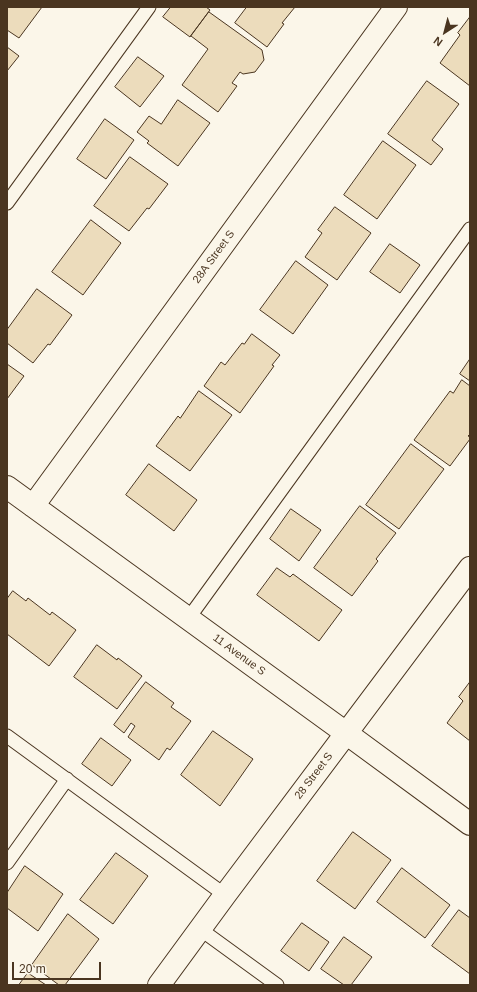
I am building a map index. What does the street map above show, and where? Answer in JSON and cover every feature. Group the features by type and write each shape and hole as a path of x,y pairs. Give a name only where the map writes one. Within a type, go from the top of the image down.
{"street":[{"name":"28A Street S","path":"33,506 396,7"},
{"name":"11 Avenue S","path":"7,487 470,824"},
{"name":"28 Street S","path":"159,985 470,568"}],"lane":[{"path":"7,203 149,7"},
{"path":"188,619 470,229"},
{"path":"7,736 225,895"},
{"path":"7,863 67,779"},
{"path":"200,929 277,985"}],"building":[{"path":"7,7 42,7 19,38 7,30"},
{"path":"171,7 206,7 210,10 190,37 163,17"},
{"path":"247,7 295,7 282,23 284,24 267,47 235,23"},
{"path":"209,12 262,50 264,60 255,72 243,74 240,72 232,83 237,86 218,112 182,85 208,49 191,36"},
{"path":"470,17 470,86 440,63 460,35 458,33"},
{"path":"7,47 19,56 7,71"},
{"path":"138,57 164,76 140,107 115,87"},
{"path":"427,81 459,104 432,140 443,149 431,165 388,134"},
{"path":"178,100 210,123 178,166 147,143 149,141 137,132 149,116 161,124"},
{"path":"105,119 134,140 106,179 77,159"},
{"path":"383,141 416,165 377,219 344,195"},
{"path":"130,157 168,184 149,209 147,208 129,231 94,206"},
{"path":"335,207 371,233 337,280 305,257 322,233 318,230"},
{"path":"91,220 121,243 83,295 52,272"},
{"path":"390,244 420,265 400,293 370,272"},
{"path":"296,261 328,285 293,334 260,310"},
{"path":"37,289 72,315 50,345 48,344 33,363 7,343 7,330"},
{"path":"252,334 280,355 272,365 274,366 240,413 204,386 221,362 225,365 242,343 244,344"},
{"path":"470,359 470,381 460,374"},
{"path":"7,364 24,376 7,399"},
{"path":"462,380 470,386 470,434 468,436 470,439 450,466 414,440 450,391 453,393"},
{"path":"199,391 232,415 190,471 156,446 178,416 180,418"},
{"path":"411,444 444,469 399,529 366,505"},
{"path":"149,464 197,500 174,531 126,495"},
{"path":"360,506 396,533 376,559 378,561 352,596 314,568"},
{"path":"291,509 321,530 299,561 270,539"},
{"path":"277,568 290,577 293,574 342,610 319,641 257,595"},
{"path":"13,591 26,601 28,598 50,615 52,612 76,630 49,666 7,634 7,599"},
{"path":"97,645 117,660 118,658 142,676 117,709 74,677"},
{"path":"146,682 174,703 171,707 191,721 170,750 167,748 159,760 128,737 135,726 131,723 124,733 114,725"},
{"path":"470,682 470,741 447,723 463,701 459,697"},
{"path":"213,731 253,759 220,806 181,775"},
{"path":"101,738 131,760 112,786 82,764"},
{"path":"353,832 391,860 355,909 317,881"},
{"path":"116,853 148,876 113,924 80,900"},
{"path":"25,866 63,894 38,931 7,908 7,893"},
{"path":"402,868 450,905 425,938 377,902"},
{"path":"459,910 470,918 470,974 432,946"},
{"path":"68,914 99,939 65,985 59,985 32,965"},
{"path":"302,923 329,942 309,971 281,951"},
{"path":"344,937 372,957 351,985 344,985 321,969"},
{"path":"28,973 46,985 19,985"}]}
